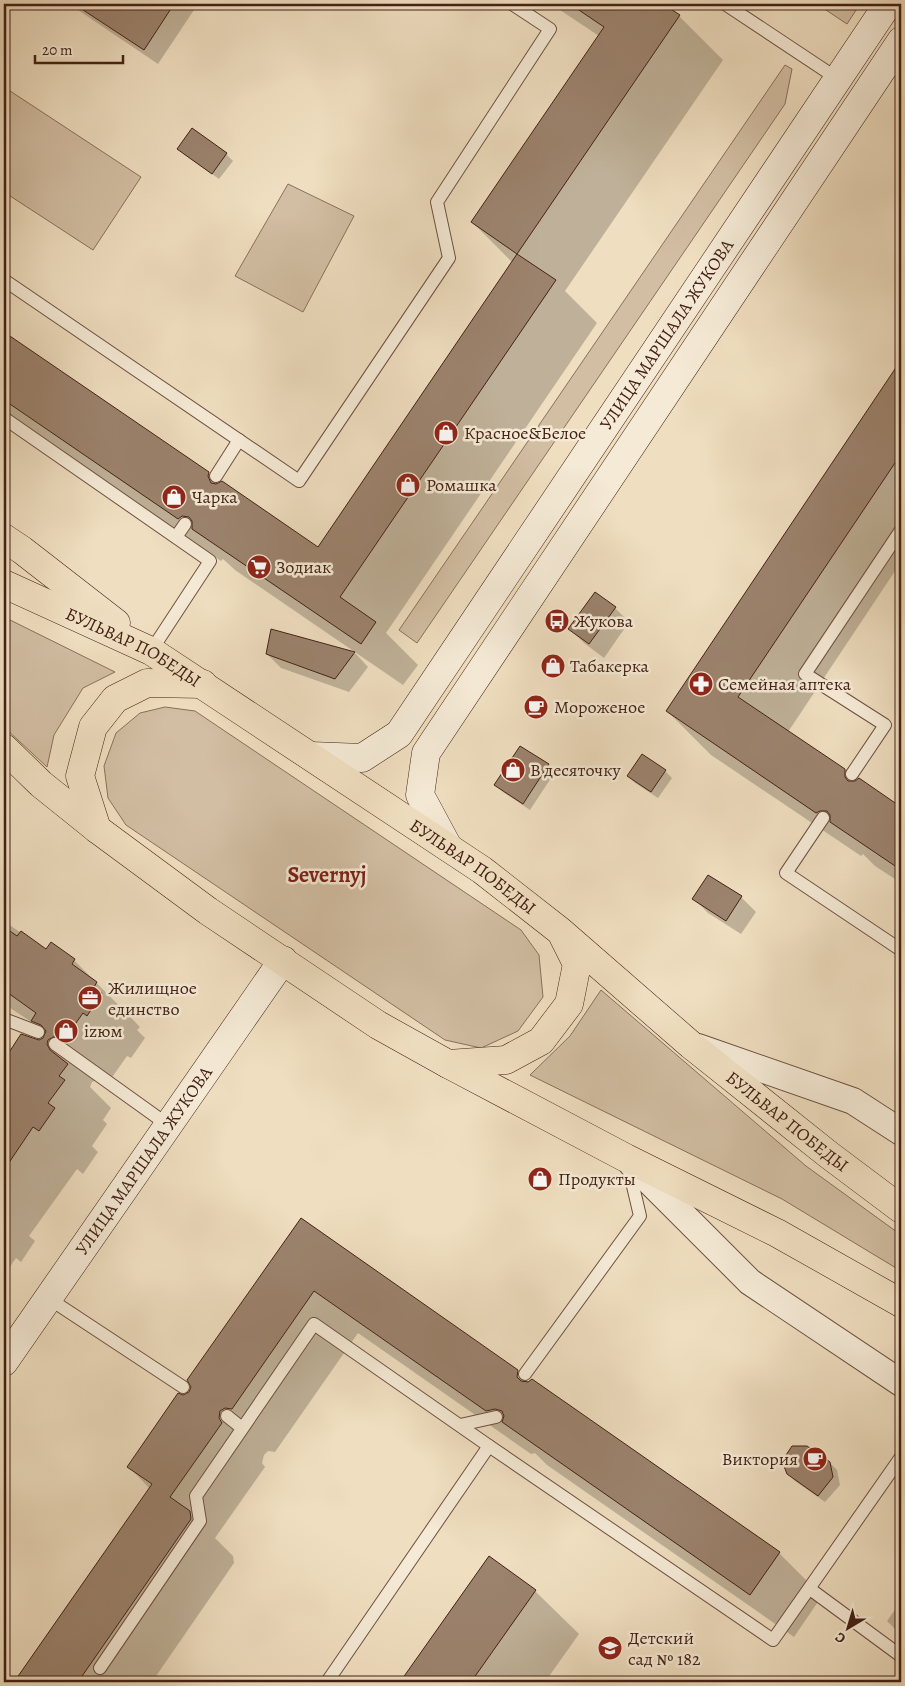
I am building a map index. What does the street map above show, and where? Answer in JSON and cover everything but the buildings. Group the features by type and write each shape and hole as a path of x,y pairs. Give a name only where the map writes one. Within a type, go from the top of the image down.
{"main road":[{"path":"4,538 151,650"},
{"name":"БУЛЬВАР ПОБЕДЫ","path":"4,584 151,650 448,846 560,930 690,1045 829,1155 901,1209"},
{"path":"97,829 80,776 93,727 115,699 147,683 203,684"},
{"path":"4,748 41,784 97,829 208,911 378,1025 626,1158 777,1233 901,1303"},
{"path":"4,763 41,784"},
{"path":"448,1064 506,1060 541,1041 569,1004 577,964 560,930"}],"street":[{"name":"УЛИЦА МАРШАЛА ЖУКОВА","path":"311,756 362,758 399,734 888,4"},
{"name":"УЛИЦА МАРШАЛА ЖУКОВА","path":"448,846 420,795 426,753 901,41"},
{"name":"УЛИЦА МАРШАЛА ЖУКОВА","path":"4,1362 283,960"},
{"path":"690,1045 853,1101 901,1132"},
{"path":"626,1158 750,1282 901,1383"}],"lane":[{"path":"4,280 299,481 448,258 437,202 550,29 512,4"},
{"path":"725,4 838,79"},
{"path":"4,418 210,561 151,650"},
{"path":"216,476 239,440"},
{"path":"176,537 185,524"},
{"path":"852,774 885,725 805,674 901,530"},
{"path":"823,818 786,873 901,950"},
{"path":"4,1019 38,1032"},
{"path":"55,1044 168,1125"},
{"path":"525,1374 640,1216 626,1158"},
{"path":"48,1298 183,1387"},
{"path":"100,1668 200,1521 196,1496 314,1324 773,1640 901,1457"},
{"path":"227,1416 242,1428"},
{"path":"460,1425 496,1418"},
{"path":"327,1682 489,1446"},
{"path":"810,1589 901,1656"}],"shaded area":[{"path":"826,4 860,4 847,24 823,8"},
{"path":"785,65 792,69 785,104 417,643 399,630"},
{"path":"4,87 141,177 93,250 4,192"},
{"path":"288,184 354,216 303,312 235,276"},
{"path":"4,617 115,672 83,688 54,735 47,767 4,727"},
{"path":"165,707 195,711 521,930 539,955 543,997 518,1031 481,1048 445,1040 126,825 108,798 104,766 116,733 140,713"},
{"path":"601,990 806,1166 901,1235 901,1271 782,1199 530,1075 570,1036"}],"place":[{"name":"Красное&Белое","path":"446,433"},
{"name":"Ромашка","path":"408,485"},
{"name":"Чарка","path":"174,497"},
{"name":"Зодиак","path":"259,567"},
{"name":"Жукова","path":"557,621"},
{"name":"Табакерка","path":"553,666"},
{"name":"Семейная аптека","path":"701,684"},
{"name":"Мороженое","path":"536,707"},
{"name":"В десяточку","path":"513,770"},
{"name":"Жилищное единство","path":"90,998"},
{"name":"izюм","path":"66,1031"},
{"name":"Продукты","path":"540,1179"},
{"name":"Виктория","path":"815,1459"},
{"name":"Детский сад № 182","path":"610,1648"}],"district":[{"name":"Severnyj","path":"327,874"}]}
